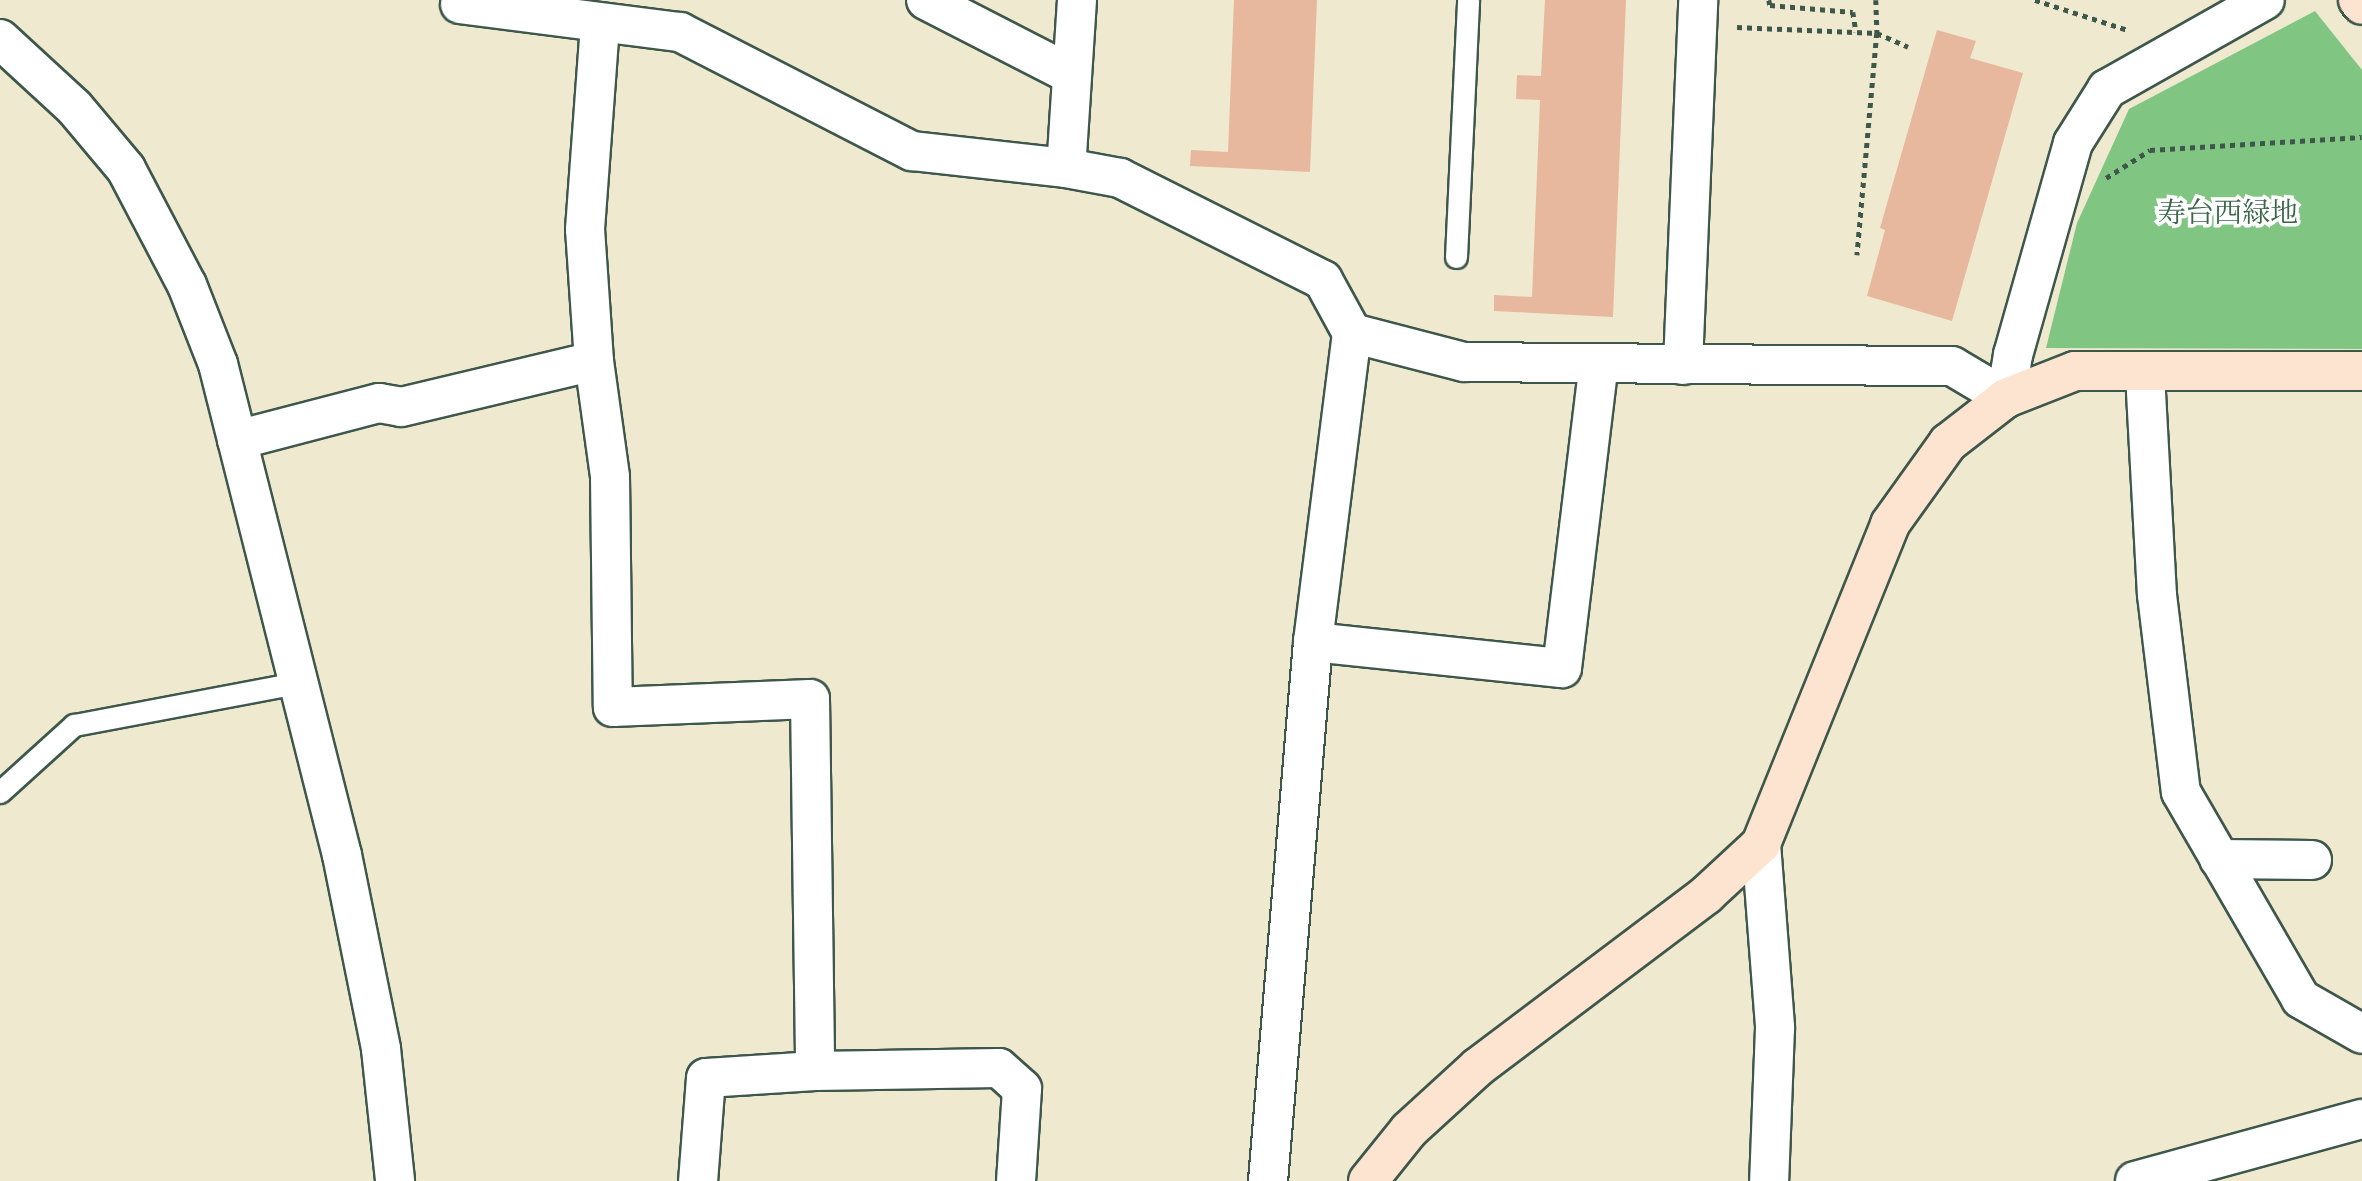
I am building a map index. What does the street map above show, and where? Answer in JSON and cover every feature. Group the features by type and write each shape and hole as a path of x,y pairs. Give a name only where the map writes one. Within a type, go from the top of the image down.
{"street":[{"path":"926,0 1073,75"},
{"path":"1066,168 1077,0"},
{"path":"1683,365 1698,0"},
{"path":"2006,398 2013,355 2073,143 2107,89 2265,0"},
{"path":"2358,0 2362,5"},
{"path":"450,1 600,25 680,32 912,151 1066,168 1120,178 1323,280 1352,333 1312,642 1268,1181"},
{"path":"600,25 585,229 594,360 610,477 613,707 810,699 814,1071"},
{"path":"0,39 74,107 126,169 187,285 218,364 296,683 342,855 381,1049 395,1181"},
{"path":"1352,333 1464,362 1952,366 2006,398"},
{"path":"237,440 379,403 401,407 594,360"},
{"path":"1312,642 1562,668 1599,364"},
{"path":"1368,1181 1409,1130 1478,1067 1706,895 1761,844 1890,524 1948,443 2006,398 2075,371 2145,374 2362,371"},
{"path":"2145,374 2157,595 2181,792 2301,999 2362,1034"},
{"path":"1761,844 1775,1028 1769,1181"},
{"path":"2219,859 2312,860"},
{"path":"698,1181 706,1078 814,1071 999,1068 1022,1089 1016,1181"},
{"path":"2135,1181 2362,1119"}],"lane":[{"path":"1456,257 1468,0"},
{"path":"0,792 23,776 74,725 296,683"}],"path":[{"path":"1769,0 1770,5 1853,12 1856,32"},
{"path":"1857,255 1877,33 1876,0"},
{"path":"2035,0 2139,33"},
{"path":"1728,27 1877,33 1908,47"},
{"path":"2110,179 2150,150 2362,137"}],"green space":[{"name":"寿台西緑地","path":"2315,11 2362,70 2362,349 2046,348 2077,223 2129,109"}],"building":[{"path":"1234,0 1317,0 1310,172 1190,166 1191,150 1228,152"},
{"path":"1545,0 1626,0 1613,317 1494,311 1494,295 1532,297 1540,100 1516,99 1517,75 1541,76"},
{"path":"1937,30 1976,41 1970,58 2023,73 1952,321 1867,296 1885,230 1880,228"}]}
